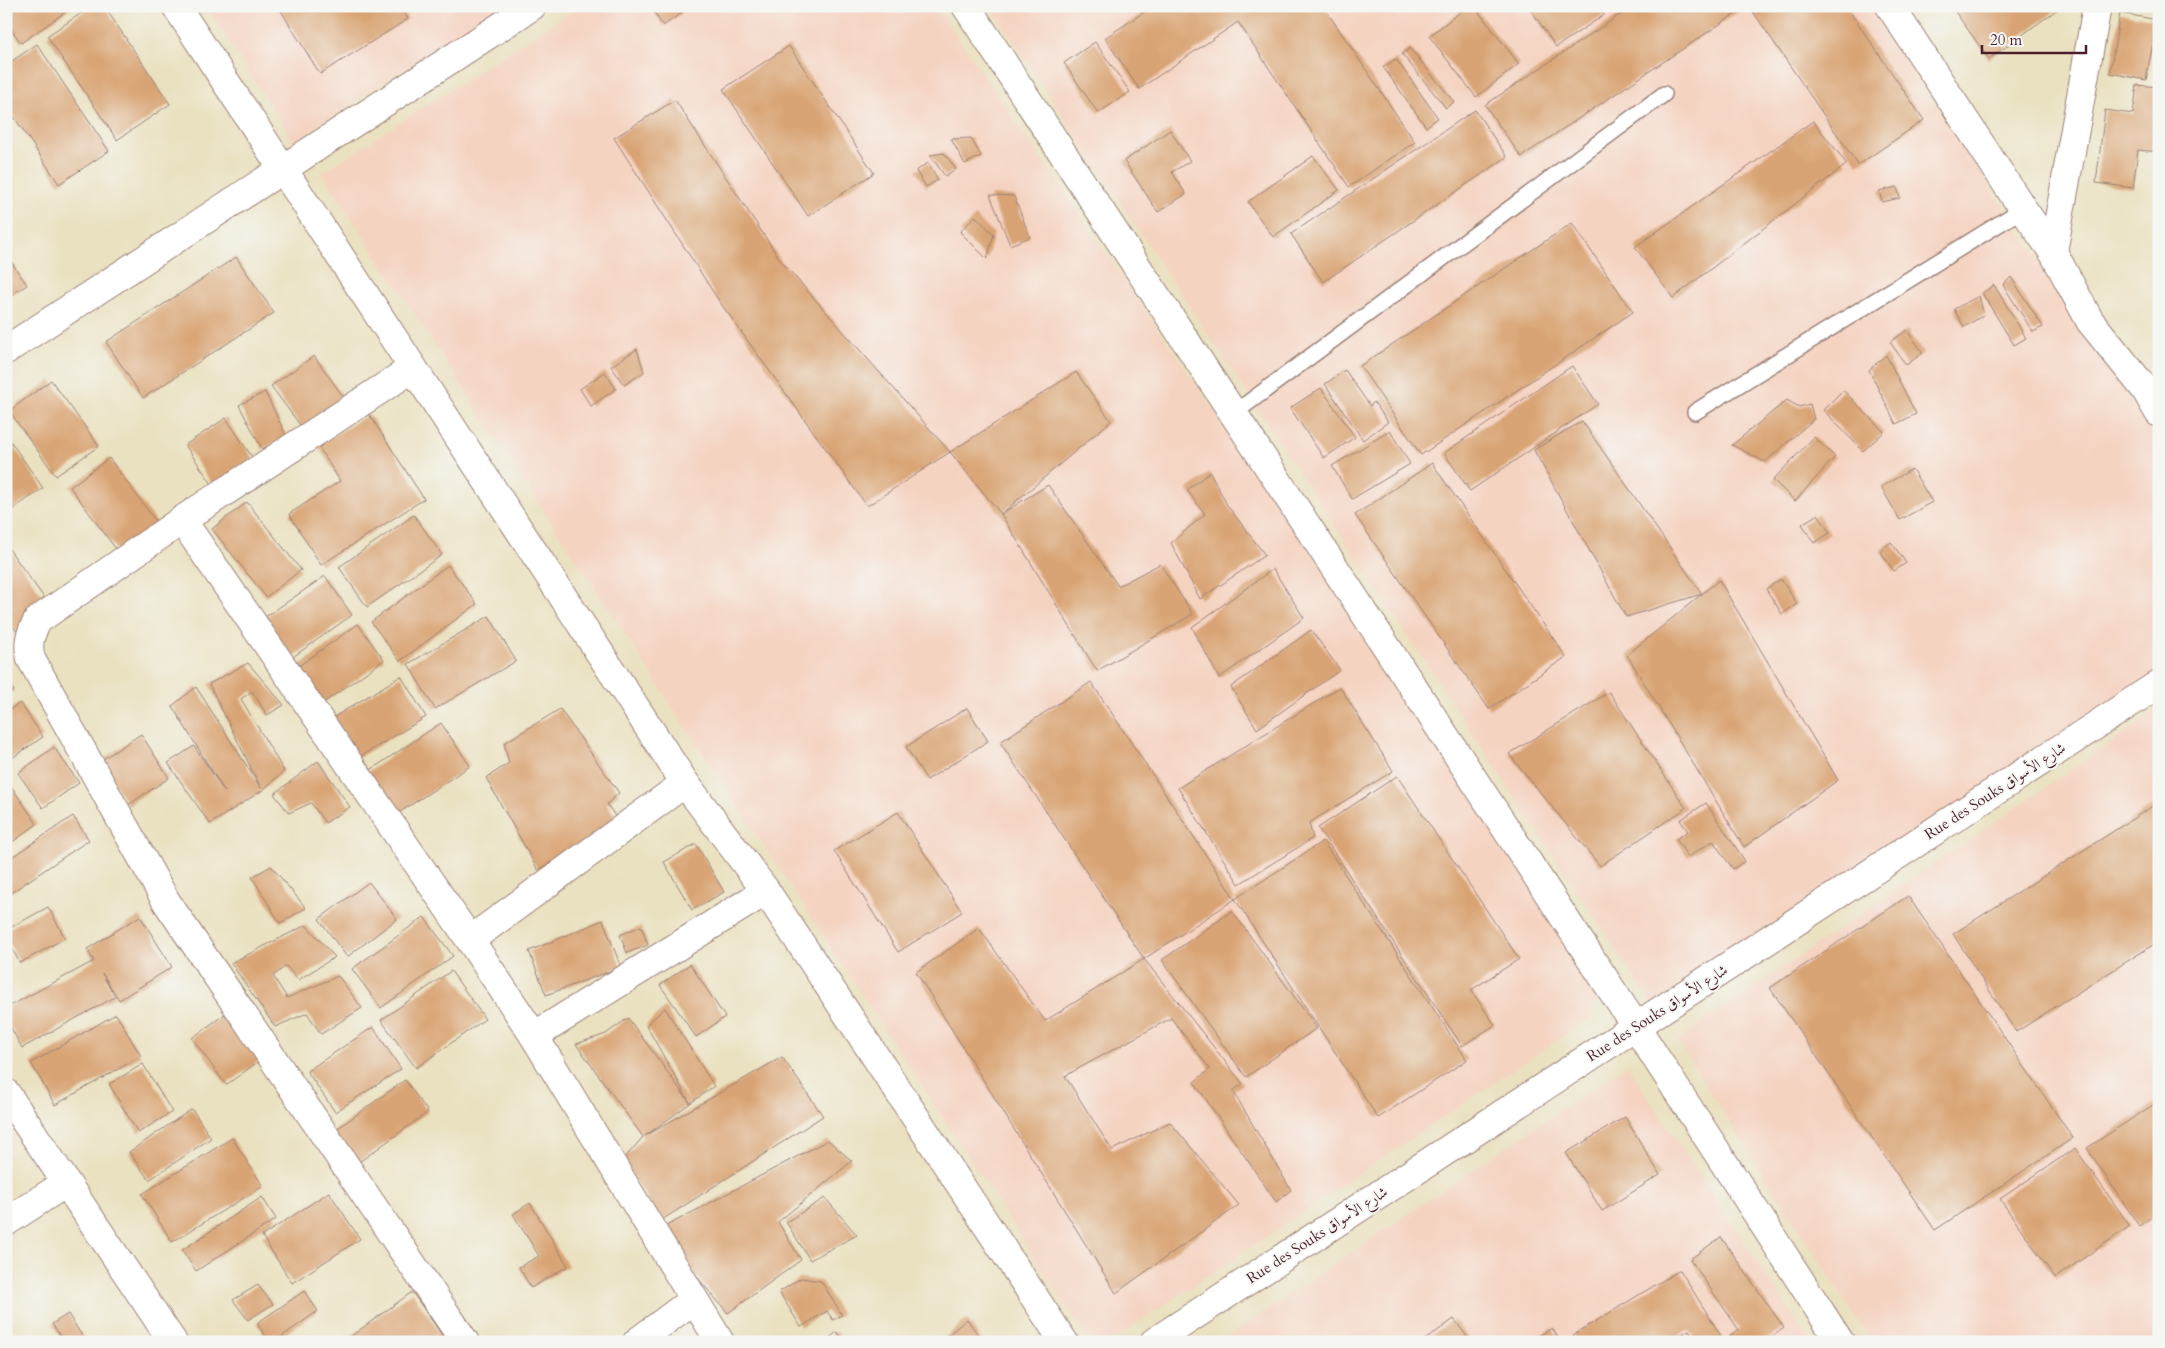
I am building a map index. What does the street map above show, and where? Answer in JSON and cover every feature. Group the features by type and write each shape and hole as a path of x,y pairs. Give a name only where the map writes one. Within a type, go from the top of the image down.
{"street":[{"path":"176,6 685,784 766,891 1064,1342"},
{"path":"6,350 532,6"},
{"path":"966,6 1636,1027 1840,1342"},
{"path":"1890,6 2053,252 2090,321 2152,381 2159,413"},
{"path":"2053,252 2097,6"},
{"path":"413,368 182,520 38,620 30,635 28,648 31,659 166,901 465,1342"},
{"path":"182,520 534,1036 720,1342"},
{"name":"Rue des Souks شارع الأسواق","path":"1154,1342 2159,684"},
{"path":"470,940 685,784"},
{"path":"534,1036 766,891"},
{"path":"6,1093 173,1342"},
{"path":"6,1222 66,1183"},
{"path":"637,1342 694,1300"}],"lane":[{"path":"1234,414 1664,94"},
{"path":"1695,412 2023,209"}],"shaded area":[{"path":"206,6 499,6 294,142"},
{"path":"580,6 936,6 1613,991 1588,1008 1593,1016 1110,1342 1090,1342 322,173"},
{"path":"990,6 1870,6 2159,442 2159,671 1652,1004"},
{"path":"2159,710 2159,1342 1872,1342 1677,1040"},
{"path":"1627,1065 1810,1342 1220,1342"}],"building":[{"path":"6,6 74,6 21,43 6,22"},
{"path":"92,6 104,6 170,104 117,140 47,36"},
{"path":"278,6 400,6 408,19 320,74"},
{"path":"650,6 678,6 682,13 663,26"},
{"path":"1153,6 1323,6 1415,142 1349,187 1238,22 1139,89 1105,38"},
{"path":"1468,6 1474,6 1519,64 1476,97 1429,36"},
{"path":"1528,6 1598,6 1604,15 1556,47"},
{"path":"1633,6 1744,8 1521,157 1485,105"},
{"path":"1749,6 1846,6 1924,120 1858,165"},
{"path":"1951,6 2062,6 1989,59"},
{"path":"2120,13 2157,20 2146,80 2110,73"},
{"path":"1095,42 1130,92 1098,113 1064,63"},
{"path":"37,44 109,151 59,184 6,105 6,65"},
{"path":"789,46 874,173 808,216 723,89"},
{"path":"1410,48 1454,102 1446,108 1402,54"},
{"path":"6,49 11,56 6,60"},
{"path":"1396,59 1438,118 1426,127 1383,67"},
{"path":"2137,85 2159,87 2159,152 2138,150 2133,188 2096,183 2105,110 2133,114"},
{"path":"675,100 781,261 950,452 867,506 719,301 614,138"},
{"path":"1475,110 1507,157 1323,282 1291,234"},
{"path":"1813,121 1847,164 1673,298 1635,247"},
{"path":"1170,130 1190,161 1172,172 1186,194 1158,212 1124,161"},
{"path":"971,138 981,156 965,164 951,139"},
{"path":"944,153 956,169 945,176 930,155"},
{"path":"1313,156 1339,190 1273,237 1248,202"},
{"path":"928,163 938,180 926,187 916,171"},
{"path":"1897,187 1900,198 1882,202 1879,191"},
{"path":"990,195 1014,196 1030,237 1010,245"},
{"path":"975,216 994,234 987,259 960,232"},
{"path":"1572,223 1633,312 1421,455 1360,366"},
{"path":"6,254 27,285 6,298"},
{"path":"236,257 274,313 143,398 106,342"},
{"path":"2011,277 2043,327 2033,332 2003,285"},
{"path":"1994,285 2026,338 2014,345 1982,293"},
{"path":"1979,296 1984,315 1964,327 1954,309"},
{"path":"1907,330 1923,353 1906,365 1890,342"},
{"path":"637,349 644,372 624,385 611,366"},
{"path":"1886,355 1916,414 1896,424 1869,370"},
{"path":"314,356 345,399 303,429 271,386"},
{"path":"1572,366 1598,404 1470,491 1444,453"},
{"path":"1345,370 1370,406 1374,402 1388,422 1363,440 1325,384"},
{"path":"605,372 616,389 591,406 580,389"},
{"path":"1076,372 1111,421 1001,514 950,452"},
{"path":"51,380 99,446 56,476 9,411"},
{"path":"1321,388 1355,437 1324,458 1290,408"},
{"path":"1843,390 1884,432 1863,451 1823,410"},
{"path":"265,392 287,437 262,449 239,405"},
{"path":"1787,400 1799,407 1810,404 1814,419 1765,462 1732,445"},
{"path":"369,414 424,499 321,565 289,514 340,481 318,446"},
{"path":"226,418 254,460 214,487 185,445"},
{"path":"1582,421 1702,594 1626,617 1534,450"},
{"path":"1390,431 1410,464 1352,499 1332,466"},
{"path":"6,435 43,488 6,514"},
{"path":"1814,437 1835,457 1795,501 1773,480"},
{"path":"109,458 158,524 119,553 70,487"},
{"path":"1432,463 1566,657 1489,709 1355,515"},
{"path":"1912,469 1932,502 1900,520 1881,487"},
{"path":"1210,472 1227,505 1265,555 1200,599 1171,543 1205,514 1187,490"},
{"path":"1048,485 1118,586 1160,564 1193,614 1097,671 1001,514"},
{"path":"247,502 301,570 266,597 212,529"},
{"path":"1818,514 1830,533 1814,543 1802,524"},
{"path":"414,515 442,555 367,607 339,567"},
{"path":"1891,542 1906,563 1894,571 1880,551"},
{"path":"6,545 53,610 19,634 6,617"},
{"path":"448,565 477,604 400,661 371,622"},
{"path":"1273,569 1304,618 1219,678 1192,627"},
{"path":"325,576 352,615 283,664 255,624"},
{"path":"1781,579 1797,604 1782,614 1766,589"},
{"path":"1719,580 1838,780 1744,847 1627,655"},
{"path":"489,616 516,661 435,709 408,664"},
{"path":"358,624 384,660 323,703 297,667"},
{"path":"1311,630 1340,670 1257,729 1231,687"},
{"path":"248,663 284,705 267,715 252,691 241,699 284,771 263,790 210,824 168,763 194,746 225,792 172,706 196,687 261,788 209,684"},
{"path":"401,676 426,717 358,758 334,717"},
{"path":"6,679 14,691 6,695"},
{"path":"1091,682 1235,899 1144,959 1000,742"},
{"path":"1340,687 1393,771 1309,823 1313,838 1239,884 1178,788"},
{"path":"1609,692 1686,808 1600,866 1509,754"},
{"path":"20,703 43,737 6,762 6,712"},
{"path":"967,708 988,741 927,780 906,747"},
{"path":"560,709 619,793 607,804 619,822 538,870 486,778 509,763 504,743"},
{"path":"441,723 470,766 394,816 366,773"},
{"path":"141,734 169,778 128,805 100,761"},
{"path":"54,747 79,783 43,808 18,773"},
{"path":"318,761 350,807 325,823 311,803 289,813 274,794"},
{"path":"1397,776 1519,959 1471,990 1495,1025 1462,1046 1318,828"},
{"path":"9,783 37,824 7,846 6,785"},
{"path":"2159,802 2159,941 2016,1032 1953,934"},
{"path":"1706,803 1745,861 1733,869 1713,841 1688,857 1676,839 1688,831 1680,820"},
{"path":"898,812 962,912 898,952 834,851"},
{"path":"73,816 89,840 6,896 6,861"},
{"path":"1323,841 1467,1060 1378,1118 1235,899"},
{"path":"696,844 724,892 692,910 664,862"},
{"path":"271,866 306,908 280,923 252,877"},
{"path":"369,882 397,919 347,957 319,919"},
{"path":"1908,896 2073,1138 1935,1230 1770,988"},
{"path":"48,907 65,938 20,963 6,938 6,930"},
{"path":"1232,911 1317,1028 1246,1077 1162,960"},
{"path":"140,916 172,967 119,1000 102,973 115,997 22,1048 6,1019 6,1008 94,961 87,949"},
{"path":"424,917 453,956 381,1008 352,969"},
{"path":"603,920 621,967 546,995 529,951"},
{"path":"306,925 335,957 298,980 286,966 273,976 287,998 338,976 362,1008 321,1034 307,1013 275,1027 231,963"},
{"path":"641,926 648,945 627,953 620,935"},
{"path":"979,928 1045,1021 1144,959 1243,1084 1233,1091 1291,1190 1276,1202 1194,1082 1210,1069 1171,1018 1065,1076 1112,1150 1170,1122 1239,1205 1116,1293 916,972"},
{"path":"690,964 725,1017 696,1037 660,985"},
{"path":"451,971 485,1019 416,1068 381,1020"},
{"path":"665,1008 714,1086 645,1136 782,1057 823,1116 662,1220 622,1161 643,1137 576,1044 606,1034 628,1018 690,1103 646,1025"},
{"path":"116,1014 141,1056 55,1105 31,1063"},
{"path":"225,1014 259,1061 226,1085 192,1038"},
{"path":"373,1027 401,1069 335,1112 307,1071"},
{"path":"143,1064 172,1112 138,1133 109,1084"},
{"path":"405,1080 428,1112 355,1165 331,1133"},
{"path":"2159,1101 2159,1213 2139,1226 2087,1148"},
{"path":"192,1109 211,1138 149,1180 129,1152"},
{"path":"1625,1117 1660,1175 1602,1211 1566,1153"},
{"path":"232,1138 263,1186 172,1242 142,1194"},
{"path":"828,1140 852,1161 778,1222 801,1260 728,1313 657,1231"},
{"path":"2075,1148 2130,1226 2055,1278 2000,1199"},
{"path":"329,1192 360,1239 292,1283 262,1236"},
{"path":"262,1197 276,1219 196,1271 182,1250"},
{"path":"825,1198 857,1235 810,1260 786,1222"},
{"path":"530,1203 568,1266 531,1288 519,1267 539,1256 513,1214"},
{"path":"1721,1237 1784,1328 1764,1342 1732,1342 1729,1337 1739,1330 1690,1259"},
{"path":"1680,1270 1725,1342 1697,1342 1689,1330 1669,1342 1577,1342 1573,1335"},
{"path":"801,1278 821,1281 842,1315 833,1320 827,1311 801,1327 779,1292"},
{"path":"258,1285 273,1304 248,1320 233,1300"},
{"path":"304,1291 318,1311 274,1342 269,1342 257,1323"},
{"path":"412,1292 442,1335 433,1342 343,1342"},
{"path":"68,1314 86,1342 64,1342 52,1324"},
{"path":"967,1319 983,1342 940,1342"},
{"path":"1454,1319 1471,1342 1422,1342"},
{"path":"1552,1328 1561,1342 1533,1342 1532,1340"},
{"path":"837,1332 845,1342 824,1342"}]}
